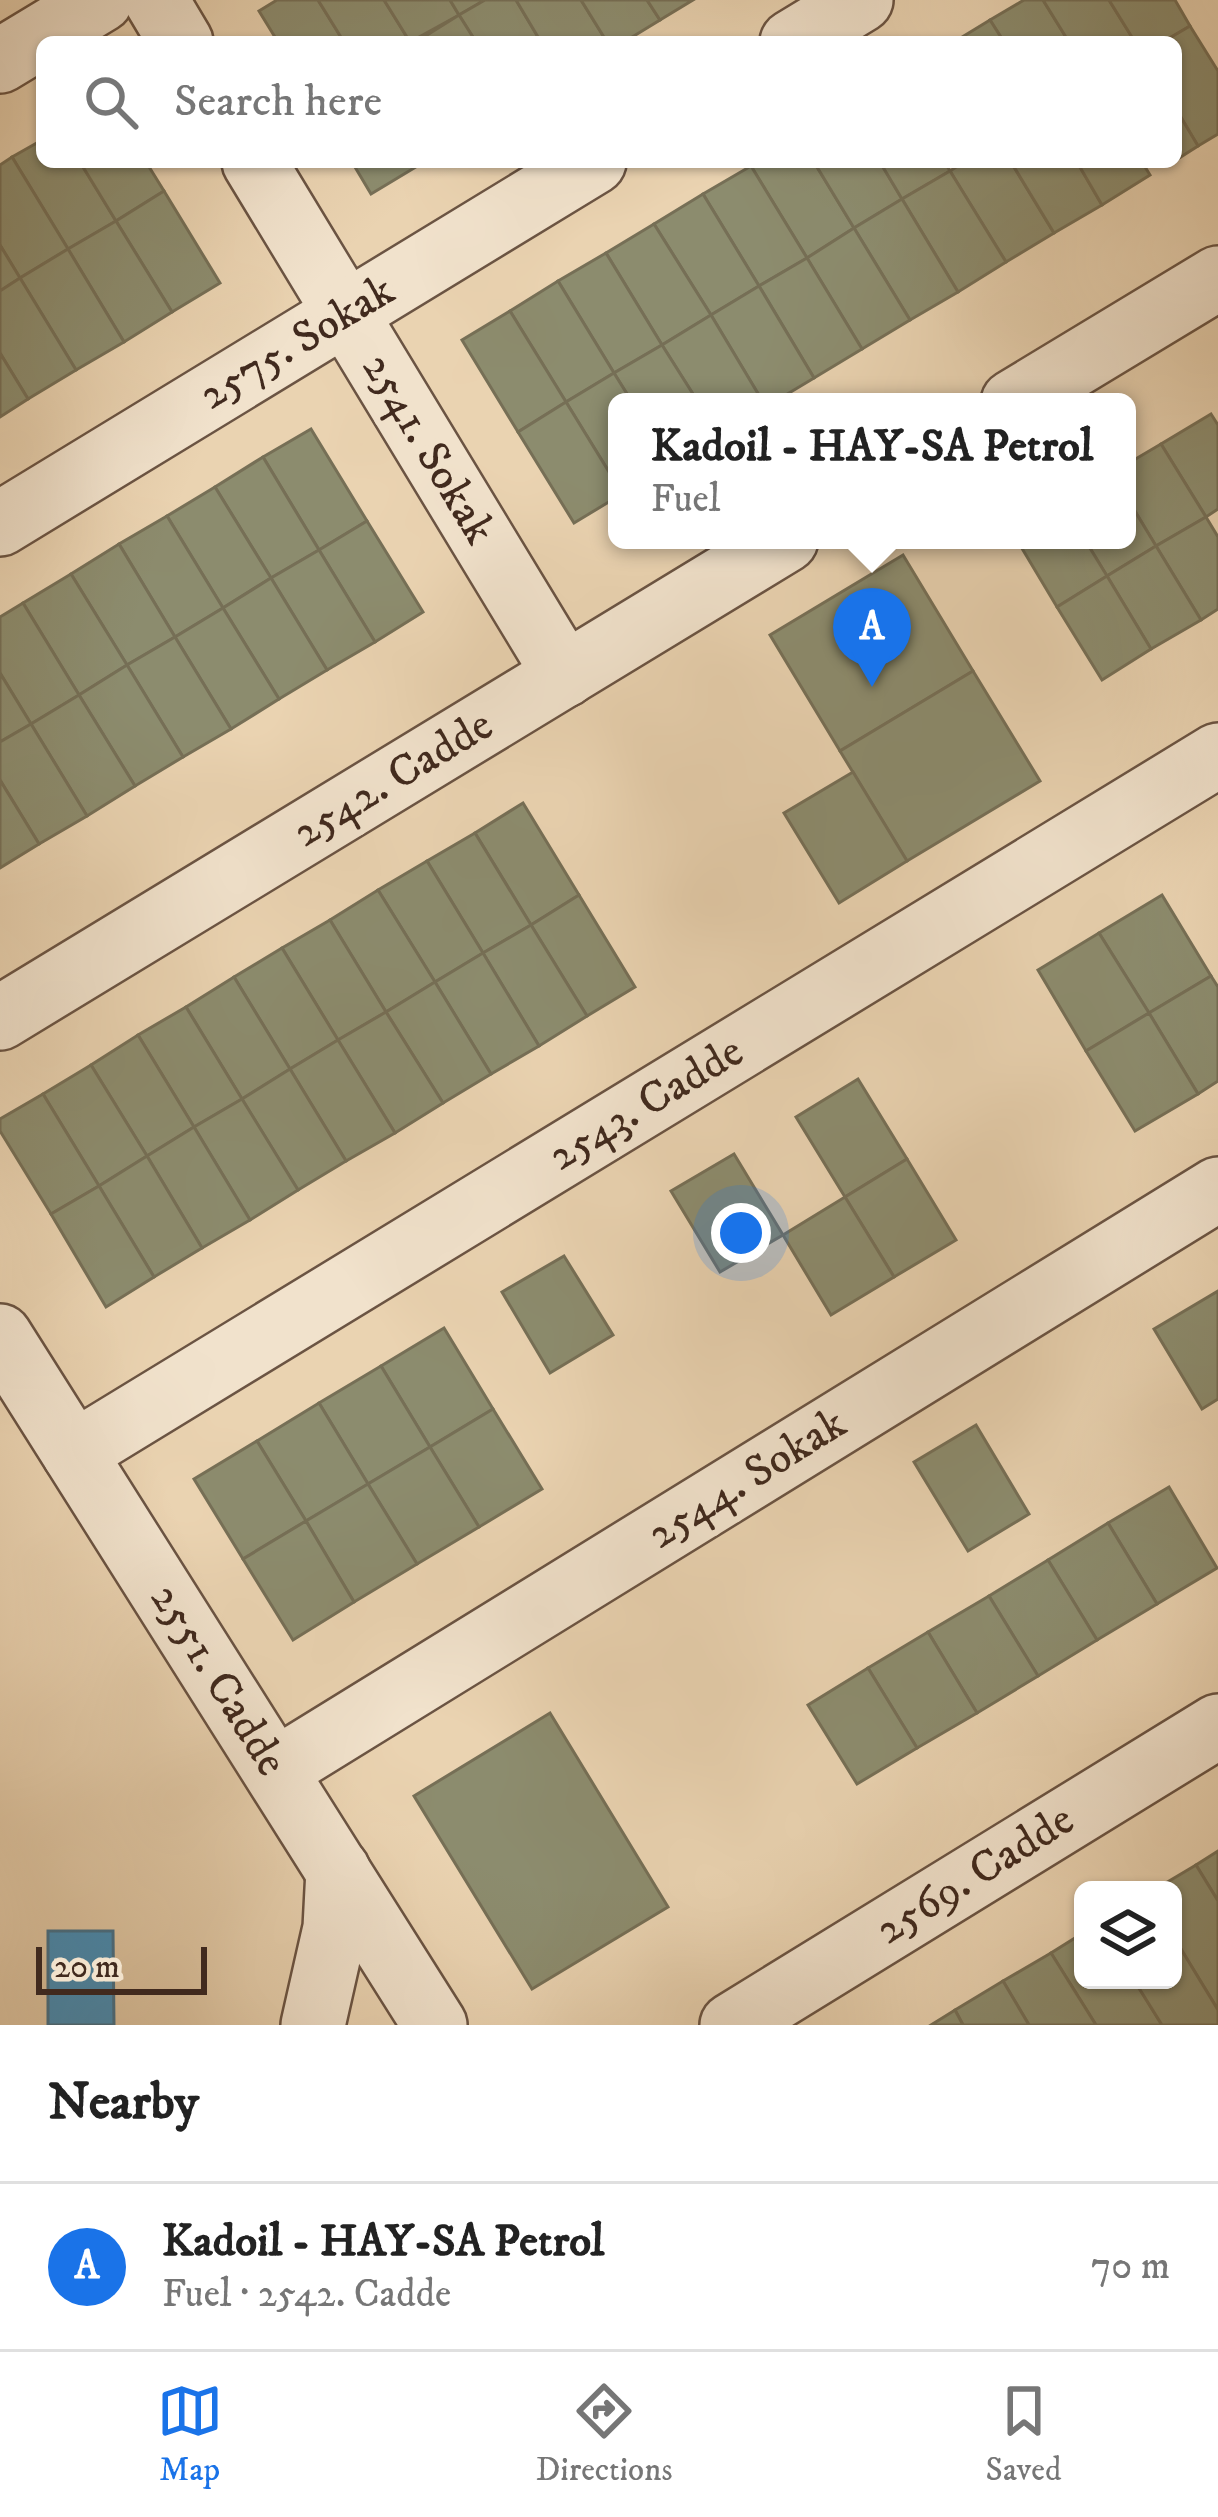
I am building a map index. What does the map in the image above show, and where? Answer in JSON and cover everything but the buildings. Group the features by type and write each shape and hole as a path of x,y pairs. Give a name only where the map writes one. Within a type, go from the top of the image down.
{"street":[{"path":"42,36 101,0"},
{"path":"156,0 177,36"},
{"path":"802,36 861,0"},
{"path":"0,62 36,40"},
{"name":"2541. Sokak","path":"258,168 565,675"},
{"name":"2575. Sokak","path":"0,524 585,168"},
{"path":"1028,393 1218,278"},
{"name":"2542. Cadde","path":"0,1018 771,549"},
{"name":"2543. Cadde","path":"74,1453 1218,755"},
{"name":"2544. Sokak","path":"276,1770 1218,1189"},
{"name":"2551. Cadde","path":"0,1336 435,2025"},
{"name":"2569. Cadde","path":"732,2025 1218,1726"},
{"path":"313,2025 335,1928 338,1870"}],"place":[{"name":"Kadoil - HAY-SA Petrol","path":"872,687"}]}
